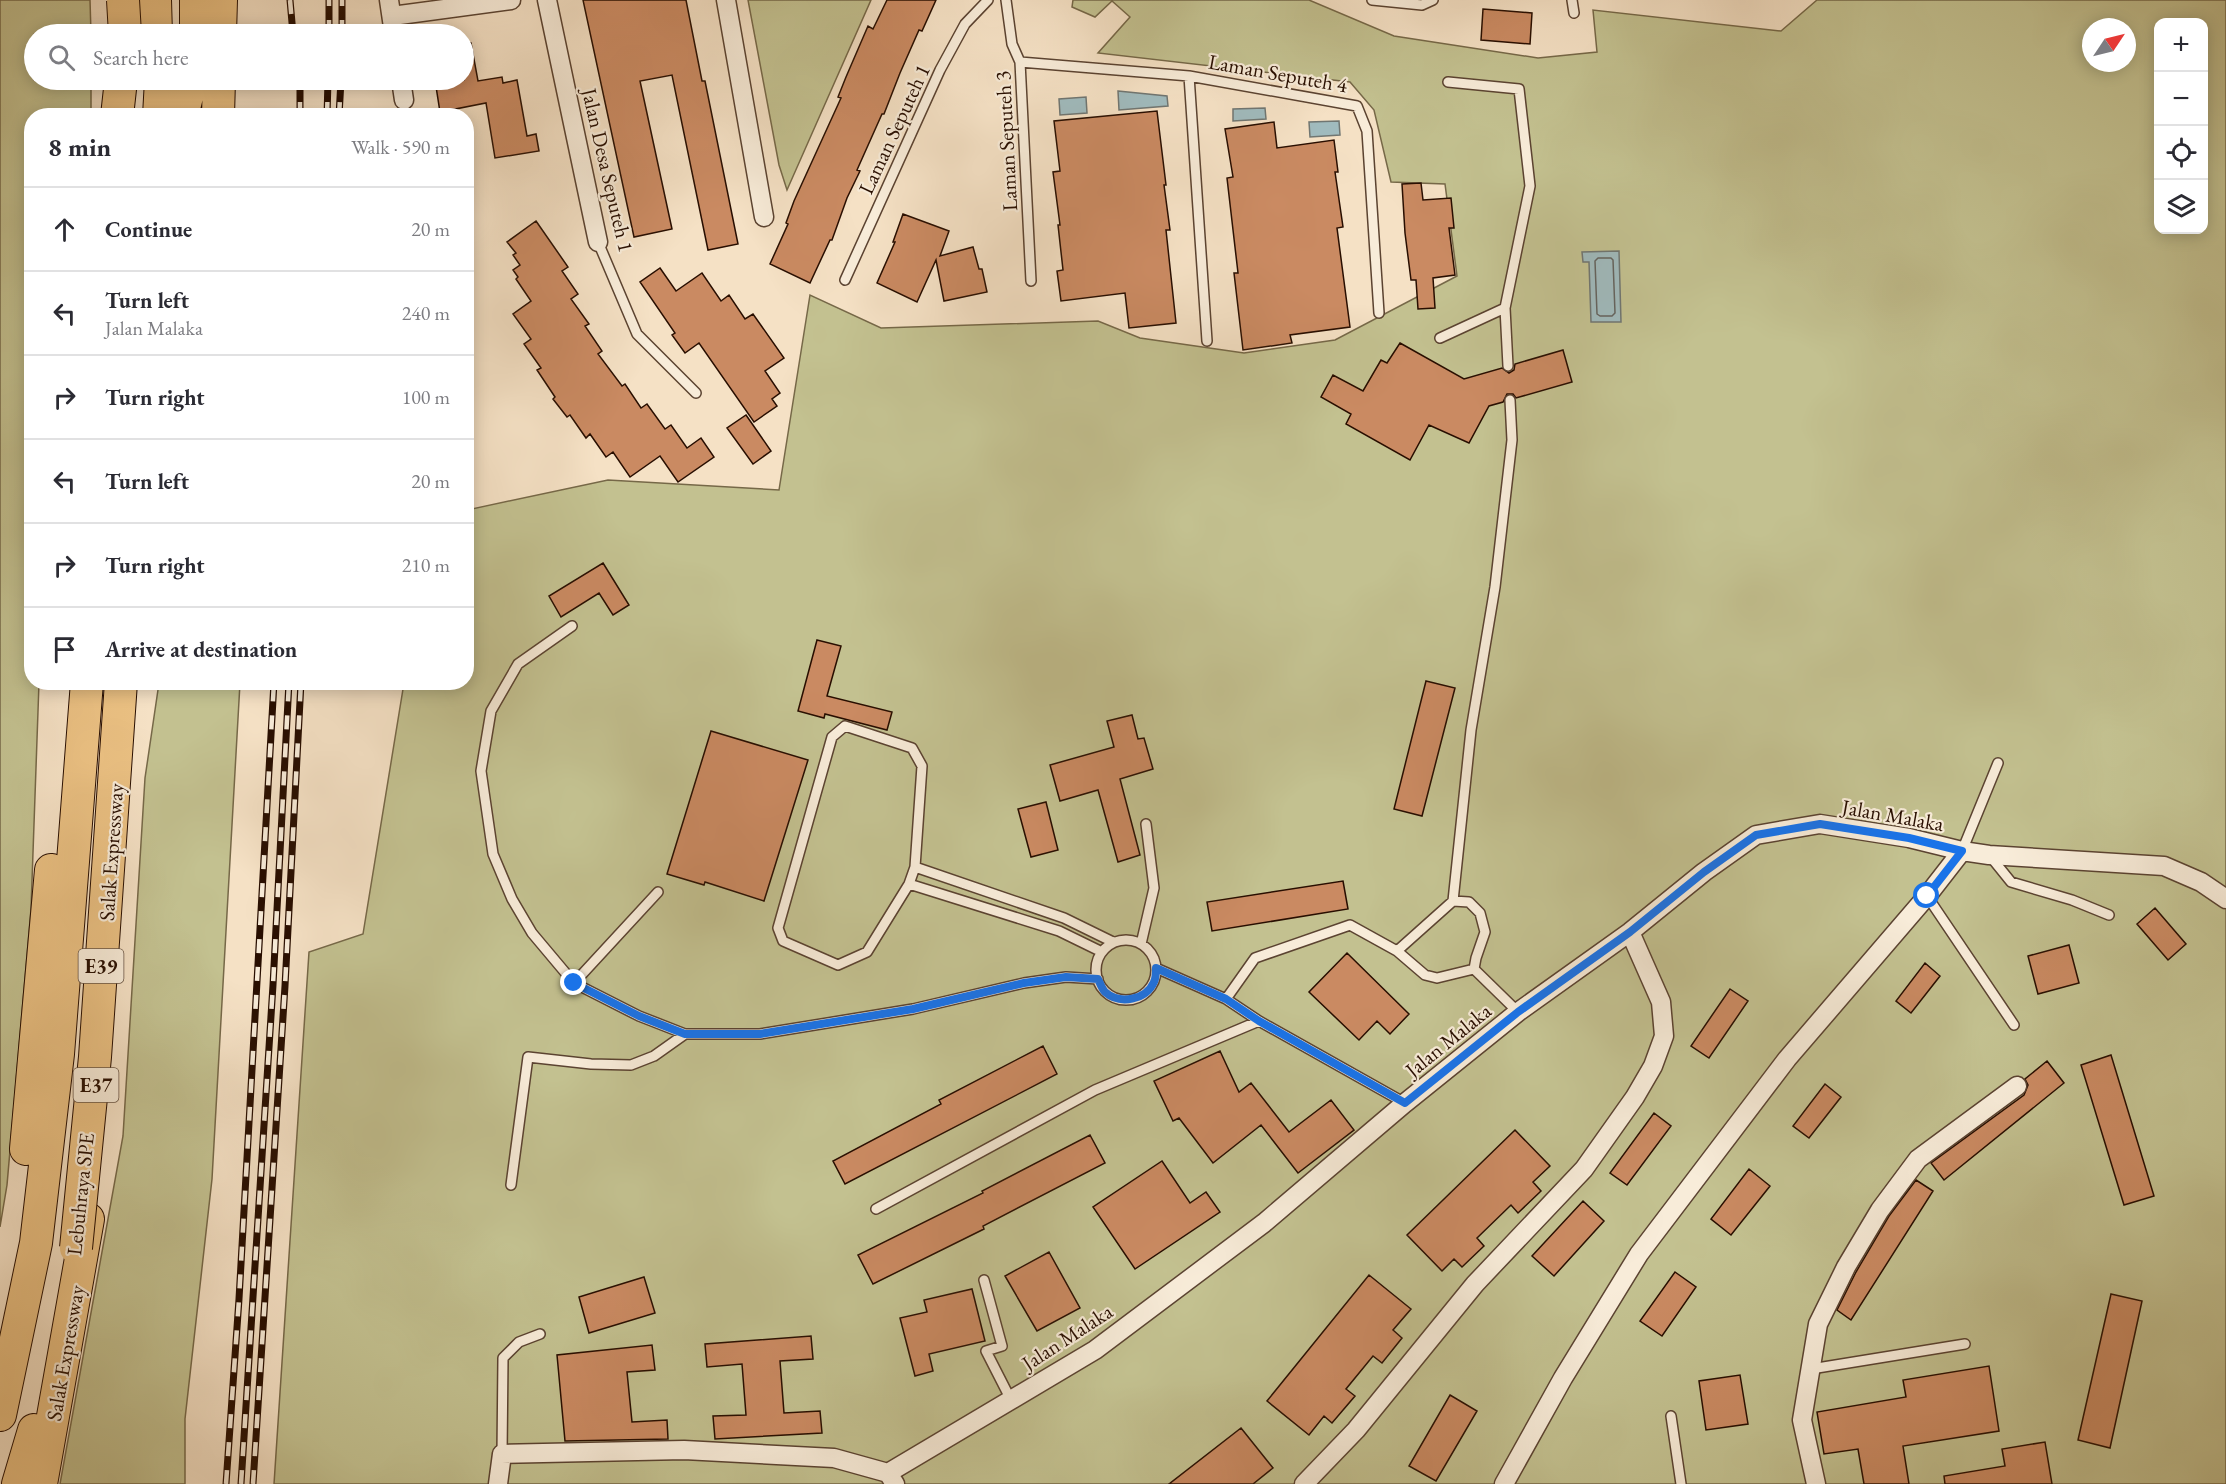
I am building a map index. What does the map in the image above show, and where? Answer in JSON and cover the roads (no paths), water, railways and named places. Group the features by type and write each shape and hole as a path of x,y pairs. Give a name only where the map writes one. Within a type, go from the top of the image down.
{"highway":[{"path":"123,0 124,24"},
{"path":"155,0 156,24"},
{"path":"162,0 163,24"},
{"path":"196,0 196,24"},
{"path":"220,24 221,0"},
{"path":"118,108 119,90"},
{"path":"124,108 125,90"},
{"path":"157,108 158,90"},
{"path":"184,108 188,90"},
{"path":"218,108 219,90"},
{"path":"0,1349 20,1218 66,690"},
{"name":"Lebuhraya SPE","path":"0,1415 36,1244 58,1054 86,690"},
{"name":"Lebuhraya SPE","path":"18,1484 34,1433 76,1248 95,1057 120,690"},
{"name":"Salak Expressway","path":"41,1484 87,1225 120,690"}],"street":[{"path":"392,17 511,0"},
{"name":"Jalan Desa Seputeh 1","path":"548,0 598,242"},
{"path":"726,0 764,217"},
{"path":"402,90 404,100"},
{"name":"Jalan Malaka","path":"891,1479 1011,1400 1095,1350 1264,1223 1405,1103 1518,1012 1630,932 1704,872 1756,835 1820,824 1909,838 1989,855 2164,866 2201,882 2226,899"},
{"path":"1504,1484 1563,1377 1639,1254 1787,1059 1927,896 1962,851"},
{"path":"1304,1484 1356,1430 1475,1284 1584,1169 1635,1097 1653,1066 1664,1036 1661,1002 1630,932"},
{"path":"1816,1484 1802,1420 1818,1324 1846,1267 1880,1210 1918,1159 2017,1086"},
{"path":"498,1484 502,1454 684,1450 834,1458 891,1479"}],"lane":[{"name":"Laman Seputeh 1","path":"845,280 940,70 965,24 988,0"},
{"name":"Laman Seputeh 3","path":"1006,0 1012,44 1020,62 1031,281"},
{"path":"1372,0 1422,5 1433,0"},
{"path":"1572,0 1574,13"},
{"name":"Laman Seputeh 4","path":"1020,62 1190,76 1357,106 1367,131 1378,313"},
{"path":"1190,76 1207,340"},
{"path":"1448,82 1519,89 1530,186 1505,308 1508,366"},
{"name":"Jalan Desa Seputeh 1","path":"598,242 637,334 696,393"},
{"path":"1440,338 1505,308"},
{"path":"1397,951 1453,901 1471,730 1495,587 1512,440 1510,400"},
{"path":"572,626 518,664 491,711 481,771 493,854 508,890 532,933 574,983 639,1016 685,1034 760,1034 913,1009 1024,983 1066,977 1098,979"},
{"path":"844,726 912,748 922,766 915,867 909,884 867,952 838,964 783,940 777,928 831,737 844,726"},
{"path":"1962,851 1998,763"},
{"path":"1141,944 1154,888 1146,824"},
{"path":"1989,855 2011,882 2072,900 2109,915"},
{"path":"915,867 1064,918 1113,942"},
{"path":"909,884 1059,931 1102,952"},
{"path":"574,983 658,892"},
{"path":"1927,896 2014,1025"},
{"path":"1453,901 1469,902 1480,913 1485,932 1474,969"},
{"path":"1226,999 1255,958 1350,925 1397,951 1425,975 1437,978 1474,969"},
{"path":"1127,940 1141,944 1151,954 1156,968 1154,982 1145,993 1132,1000 1118,999 1105,992 1098,979 1096,965 1102,952 1113,942 1127,940"},
{"path":"1156,968 1226,999 1259,1021 1405,1103"},
{"path":"1474,969 1518,1012"},
{"path":"876,1209 1095,1090 1259,1021"},
{"path":"511,1185 528,1057 591,1064 631,1065 654,1056 685,1034"},
{"path":"984,1280 1002,1346 986,1351 1011,1400"},
{"path":"502,1454 503,1358 519,1342 540,1334"},
{"path":"1810,1369 1965,1344"},
{"path":"1671,1416 1681,1484"}],"water":[{"path":"1118,91 1167,96 1168,106 1119,110"},
{"path":"1086,97 1087,113 1060,115 1059,99"},
{"path":"1265,108 1266,119 1233,121 1233,109"},
{"path":"1339,121 1340,135 1310,137 1309,122"},
{"path":"1619,251 1621,322 1591,322 1589,262 1583,262 1582,252"}],"railway":[{"path":"290,0 292,24"},
{"path":"329,0 329,24"},
{"path":"342,0 342,24"},
{"path":"300,90 300,108"},
{"path":"327,108 328,90"},
{"path":"339,108 340,90"},
{"path":"226,1484 239,1299 274,690"},
{"path":"241,1484 273,985 289,690"},
{"path":"253,1484 285,986 301,690"}]}
